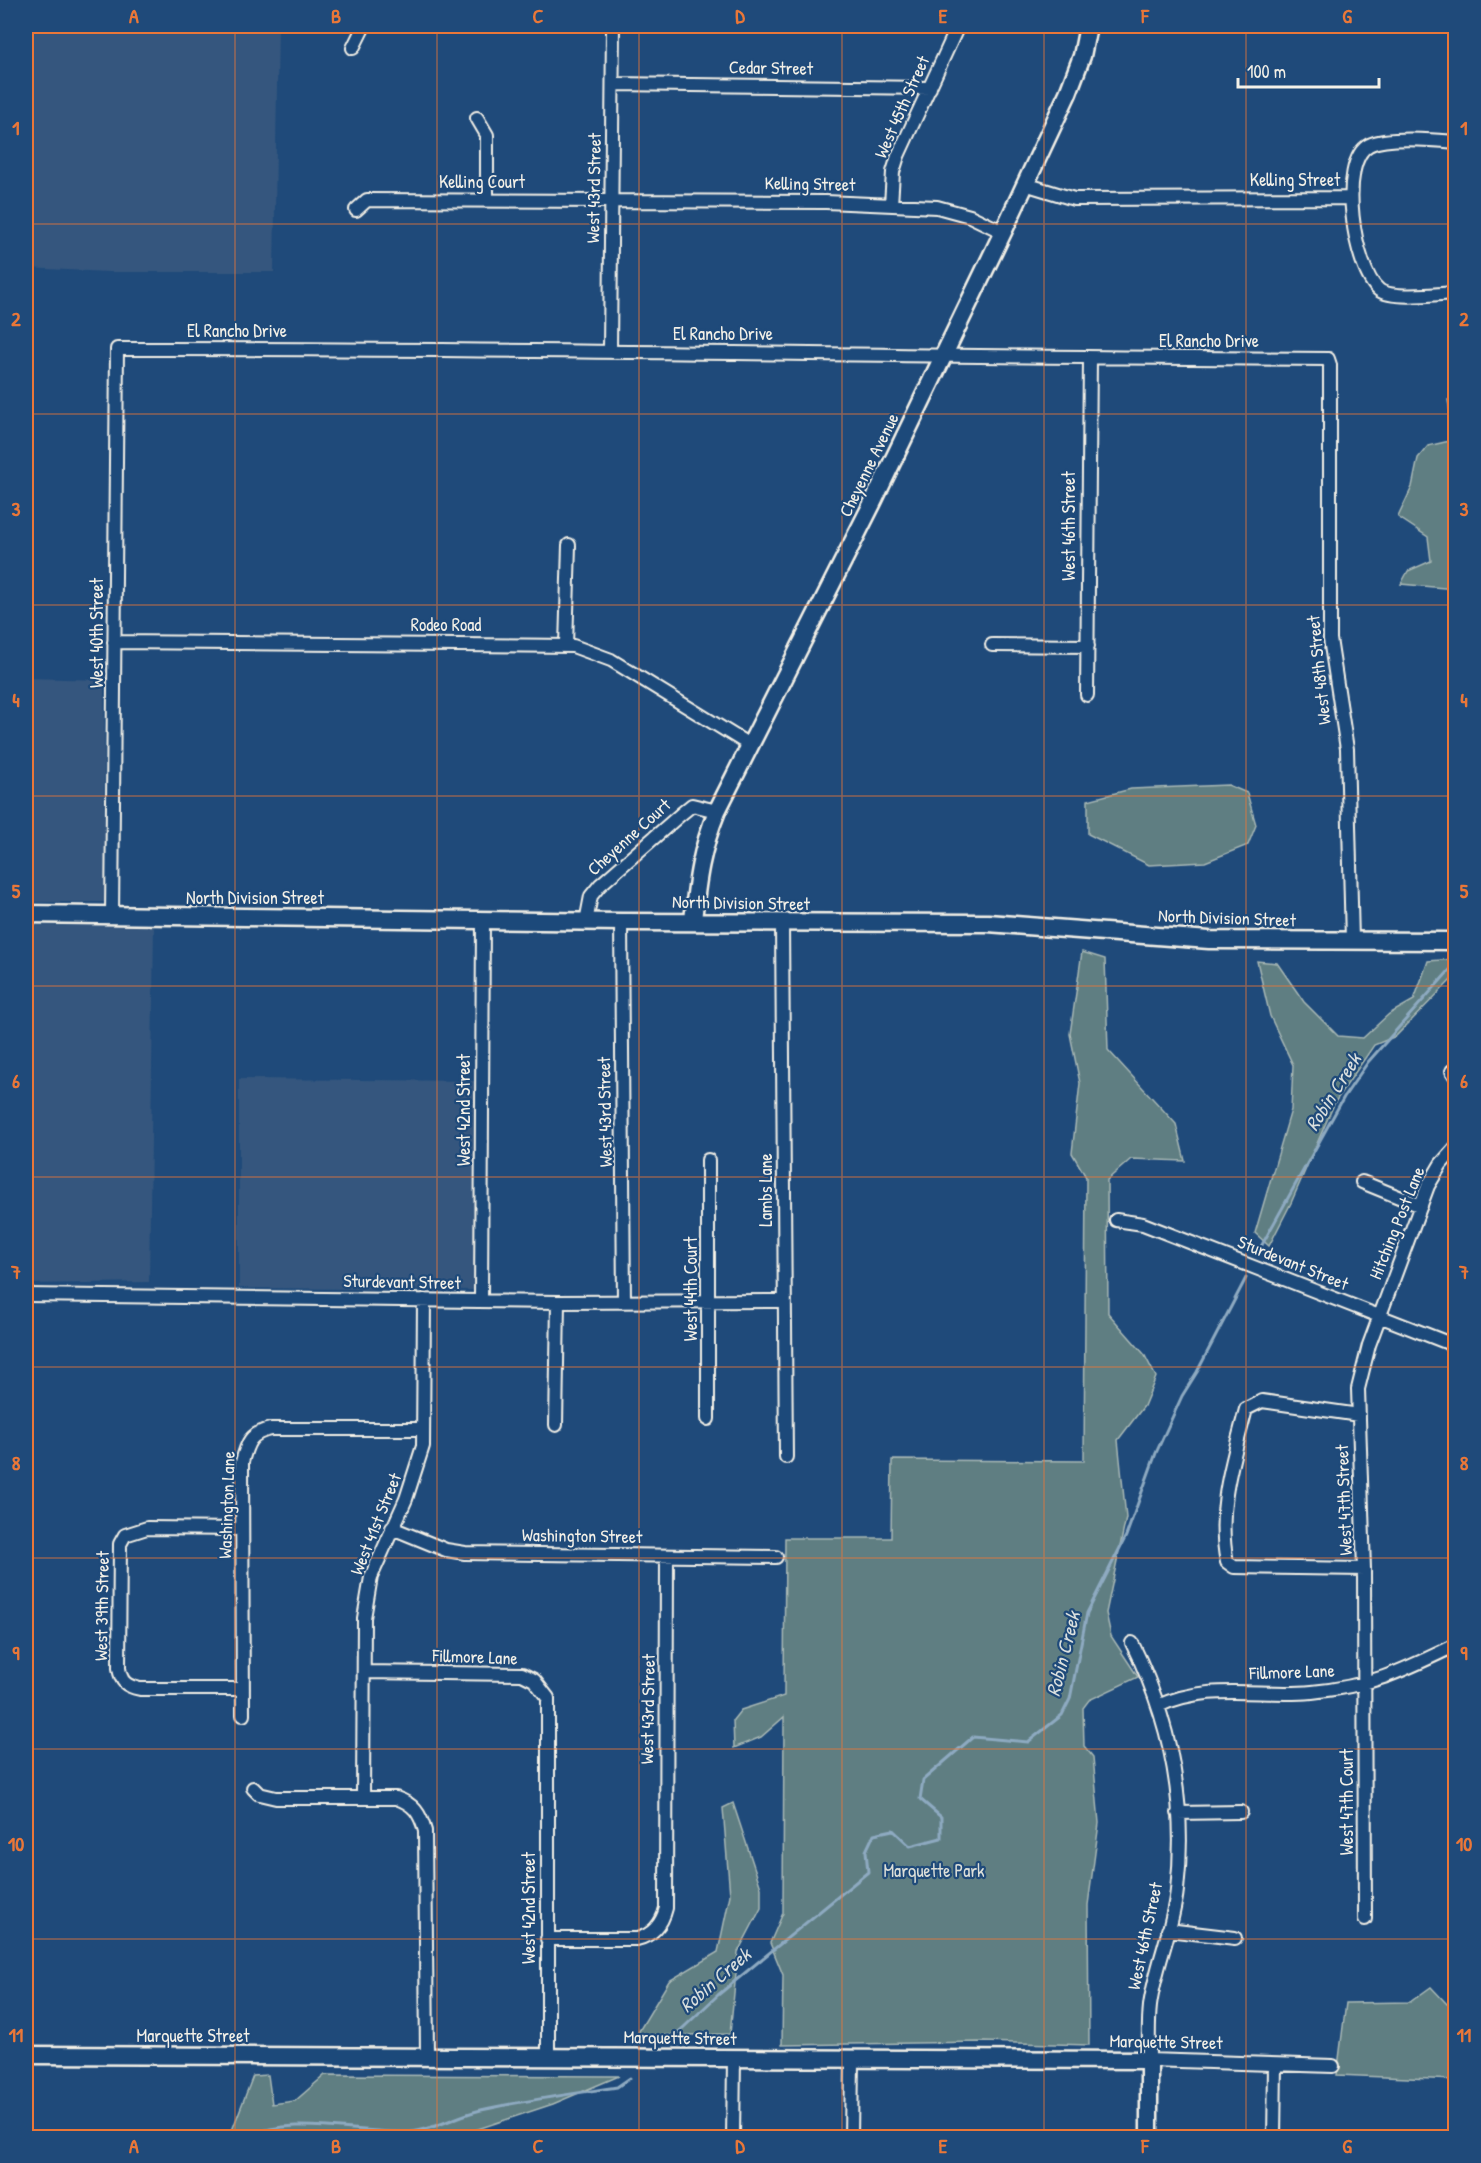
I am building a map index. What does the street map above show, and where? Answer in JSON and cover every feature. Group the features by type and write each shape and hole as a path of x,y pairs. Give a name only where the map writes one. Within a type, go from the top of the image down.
{"street":[{"path":"352,48 364,26"},
{"name":"West 43rd Street","path":"610,351 613,26"},
{"name":"West 45th Street","path":"891,205 893,172 898,156 957,26"},
{"name":"Cheyenne Avenue","path":"693,921 699,865 704,843 717,811 944,356 1003,232 1068,93 1082,56 1088,26"},
{"name":"Cedar Street","path":"613,84 930,88"},
{"path":"477,118 486,135 487,200"},
{"path":"1455,141 1381,141 1368,146 1360,154 1351,198 1356,243 1378,289 1389,294 1455,293"},
{"name":"Kelling Street","path":"1025,183 1074,198 1351,198"},
{"name":"Kelling Court","path":"356,210 368,200 612,201"},
{"name":"Kelling Street","path":"612,201 891,205 954,210 1003,232"},
{"name":"El Rancho Drive","path":"117,349 610,351 1328,359"},
{"name":"West 40th Street","path":"112,917 117,349"},
{"name":"West 46th Street","path":"1087,695 1090,358"},
{"name":"West 48th Street","path":"1328,359 1330,365 1330,639 1347,749 1352,940"},
{"path":"566,646 569,545"},
{"name":"Rodeo Road","path":"114,642 566,646 610,660 751,746"},
{"path":"992,645 1088,646"},
{"name":"Cheyenne Court","path":"586,922 591,896 600,885 681,814 692,806 717,811"},
{"name":"North Division Street","path":"26,914 586,922 987,923 1209,940 1455,941"},
{"name":"West 42nd Street","path":"480,1301 483,921"},
{"name":"West 43rd Street","path":"621,922 624,1302"},
{"name":"Lambs Lane","path":"782,923 786,1457"},
{"name":"Hitching Post Lane","path":"1380,1317 1421,1206 1441,1164 1455,1147"},
{"name":"West 44th Court","path":"708,1160 708,1419"},
{"path":"1362,1182 1421,1206"},
{"name":"Sturdevant Street","path":"1116,1220 1143,1224 1455,1346"},
{"name":"Sturdevant Street","path":"26,1294 558,1302 778,1301"},
{"name":"West 41st Street","path":"363,1798 364,1618 371,1577 418,1471 423,1446 424,1300"},
{"path":"556,1425 558,1302"},
{"name":"West 47th Street","path":"1364,1685 1364,1569 1358,1389 1361,1370 1380,1317"},
{"path":"1359,1415 1262,1401 1246,1409 1224,1501 1227,1563 1234,1567 1364,1569"},
{"name":"Washington Lane","path":"243,1715 242,1462 247,1441 259,1431 271,1429 423,1429"},
{"name":"West 39th Street","path":"242,1529 147,1527 125,1535 120,1544 121,1679 128,1686 140,1689 243,1689"},
{"name":"Washington Street","path":"392,1528 446,1550 465,1552 776,1557"},
{"name":"West 43rd Street","path":"547,1939 646,1936 663,1919 666,1908 667,1556"},
{"name":"West 46th Street","path":"1132,1642 1170,1740 1178,1813 1177,1891 1150,2004 1149,2138"},
{"name":"Fillmore Lane","path":"1158,1706 1173,1699 1201,1693 1261,1690 1309,1692 1364,1685 1387,1678 1455,1645"},
{"name":"Fillmore Lane","path":"364,1672 522,1674 534,1680 548,1698 548,1761"},
{"name":"West 47th Court","path":"1364,1685 1365,1918"},
{"name":"West 42nd Street","path":"548,1761 548,2056"},
{"path":"253,1788 259,1794 276,1798 396,1797 409,1803 422,1818 425,1831 427,2056"},
{"path":"1178,1813 1241,1812"},
{"path":"1168,1930 1235,1938"},
{"name":"Marquette Street","path":"26,2055 1149,2060 1333,2066"},
{"path":"733,2138 734,2059"},
{"path":"850,2138 852,2060"},
{"path":"1275,2065 1275,2138"}],"shaded area":[{"path":"26,26 278,26 274,272 108,272 26,268"},
{"path":"26,678 104,680 105,902 26,902"},
{"path":"26,925 154,926 149,1282 26,1284"},
{"path":"239,1079 477,1081 475,1290 239,1288"}],"green space":[{"path":"1455,399 1455,589 1401,584 1408,571 1431,561 1428,537 1398,517 1412,487 1418,458 1428,446 1454,440 1448,400"},
{"path":"1228,785 1247,793 1256,825 1248,845 1205,862 1149,865 1088,834 1088,800 1131,789"},
{"name":"Marquette Park","path":"1082,952 1105,959 1108,1050 1176,1124 1185,1161 1131,1159 1107,1180 1108,1313 1144,1354 1156,1377 1144,1406 1118,1440 1126,1518 1106,1613 1111,1636 1138,1677 1089,1700 1083,1708 1084,1746 1093,1757 1099,1823 1088,1905 1089,2045 982,2042 782,2045 783,1975 770,1943 783,1913 784,1717 761,1737 734,1748 733,1720 741,1710 784,1696 785,1538 891,1538 892,1460 1084,1461 1086,1177 1072,1153 1080,1083 1070,1034"},
{"path":"1455,959 1455,976 1396,1036 1374,1045 1335,1102 1291,1203 1269,1246 1255,1233 1291,1110 1293,1065 1270,1016 1257,961 1277,963 1304,1002 1338,1036 1363,1038 1389,1014 1414,1000 1428,961"},
{"path":"733,1803 761,1888 761,1908 738,1952 730,2034 636,2036 669,1981 718,1952 730,1895 723,1808"},
{"path":"1431,1987 1447,2004 1455,2004 1455,2080 1337,2075 1346,2003 1410,2002"},
{"path":"268,2075 272,2104 295,2101 325,2075 619,2076 553,2104 454,2137 225,2137 231,2133 253,2076"}],"waterway":[{"name":"Robin Creek","path":"1258,1252 1344,1097 1368,1062 1456,963"},
{"name":"Robin Creek","path":"668,2042 718,1995 868,1872 866,1851 874,1834 893,1830 910,1846 941,1838 941,1817 920,1799 923,1780 973,1737 1028,1742 1062,1715 1070,1699 1087,1613 1126,1536 1156,1453 1182,1396 1246,1278"},
{"name":"Robin Creek","path":"243,2138 283,2127 305,2126 390,2132 420,2131 481,2110 617,2087 630,2078"}]}
